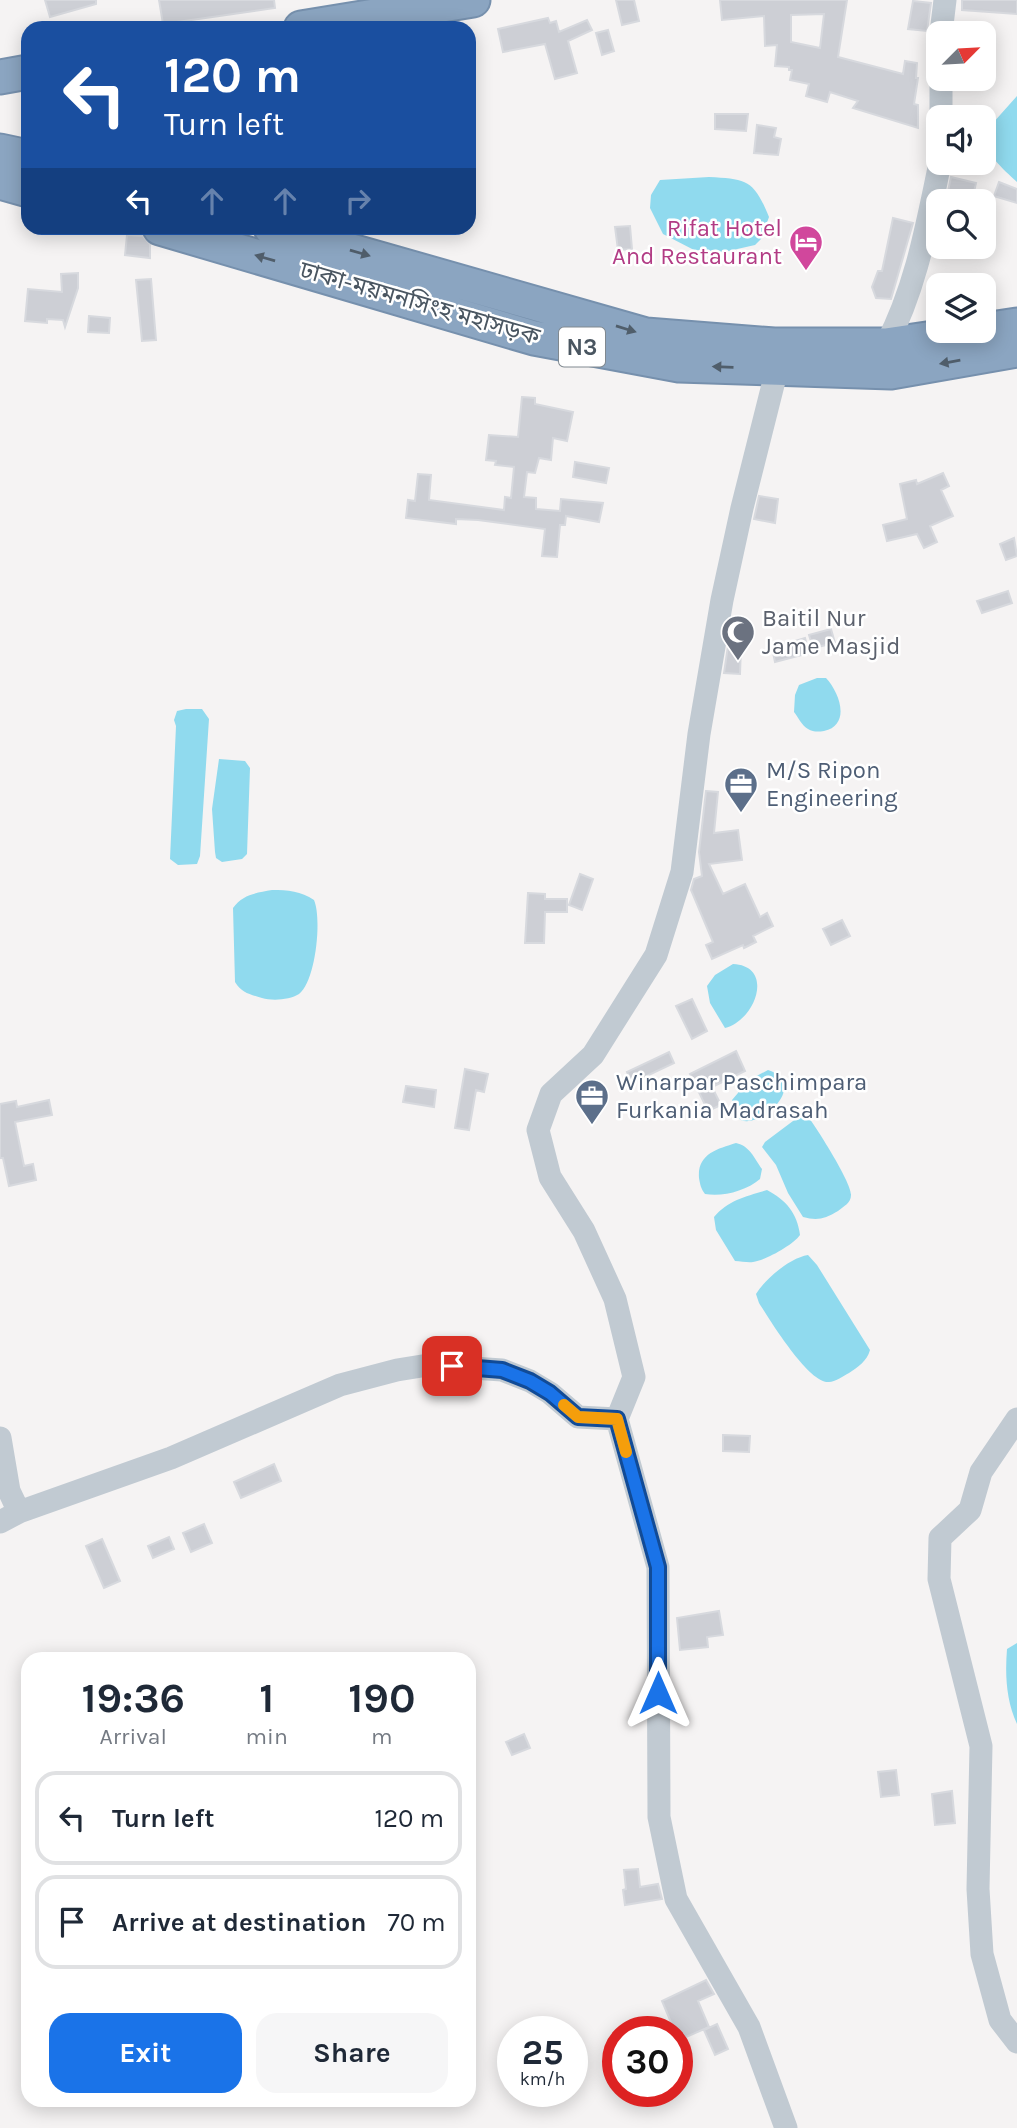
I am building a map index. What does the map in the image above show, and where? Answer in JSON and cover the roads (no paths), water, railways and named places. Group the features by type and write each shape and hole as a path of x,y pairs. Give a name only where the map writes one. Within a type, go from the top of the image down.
{"highway":[{"path":"344,21 473,0"},
{"path":"0,77 21,73"},
{"path":"0,151 21,156"},
{"path":"0,182 21,188"},
{"name":"ঢাকা-ময়মনসিংহ মহাসড়ক","path":"184,235 534,338 679,365 891,372 1017,350"},
{"name":"ঢাকা-ময়মনসিংহ মহাসড়ক","path":"296,235 646,335 774,345 886,345 926,339"},
{"name":"ঢাকা-ময়মনসিংহ মহাসড়ক","path":"996,329 1017,326"}],"street":[{"path":"943,21 945,0"},
{"path":"886,345 907,298 924,239 937,175"},
{"path":"777,369 722,600 699,734 682,872 656,955 593,1055 551,1094 538,1129 550,1177 584,1231 615,1299 634,1377 617,1419 658,1567 659,1817 676,1899 749,2027 786,2128"},
{"path":"0,1438 9,1490 10,1517 171,1458 340,1385 397,1370 428,1365 502,1370 530,1381 550,1393 578,1417 617,1419"},
{"path":"1017,1419 981,1472 970,1510 940,1538 939,1579 981,1746 978,1889 982,1954 1000,2020 1017,2042"}],"water":[{"path":"1017,96 1017,182 996,161 996,120"},
{"path":"709,177 741,181 759,195 769,217 761,239 755,245 724,252 694,250 663,234 650,208 651,195 660,180"},
{"path":"817,678 826,678 831,684 840,708 838,722 832,728 818,732 806,728 794,712 795,695 799,685"},
{"path":"202,709 209,719 200,856 197,864 178,865 170,859 176,726 174,720 177,711"},
{"path":"219,759 245,761 250,768 247,854 242,859 222,862 216,858 212,809"},
{"path":"272,890 294,892 314,900 317,920 316,949 305,987 295,996 281,999 266,999 250,994 240,989 235,982 233,908 246,897"},
{"path":"733,964 746,967 754,974 756,994 745,1015 725,1028 710,1003 707,986 715,975"},
{"path":"768,1070 780,1077 784,1085 783,1094 769,1112 759,1118 749,1121 739,1119 732,1100 749,1080"},
{"path":"806,1114 840,1167 851,1195 845,1206 833,1214 813,1219 803,1217 788,1193 776,1165 762,1147 801,1115"},
{"path":"736,1143 748,1150 762,1169 760,1179 734,1192 705,1194 699,1178 701,1163 710,1154"},
{"path":"767,1190 790,1208 800,1235 765,1258 751,1262 735,1261 716,1230 714,1217 732,1203"},
{"path":"808,1255 870,1350 859,1366 831,1382 821,1380 801,1362 772,1323 756,1294 779,1270"},
{"path":"1017,1643 1017,1724 1008,1697 1006,1668 1007,1649"}],"place":[{"name":"Rifat Hotel And Restaurant","path":"806,272"},
{"name":"Baitil Nur Jame Masjid","path":"738,662"},
{"name":"M/S Ripon Engineering","path":"741,814"},
{"name":"Winarpar Paschimpara Furkania Madrasah","path":"592,1126"}]}
